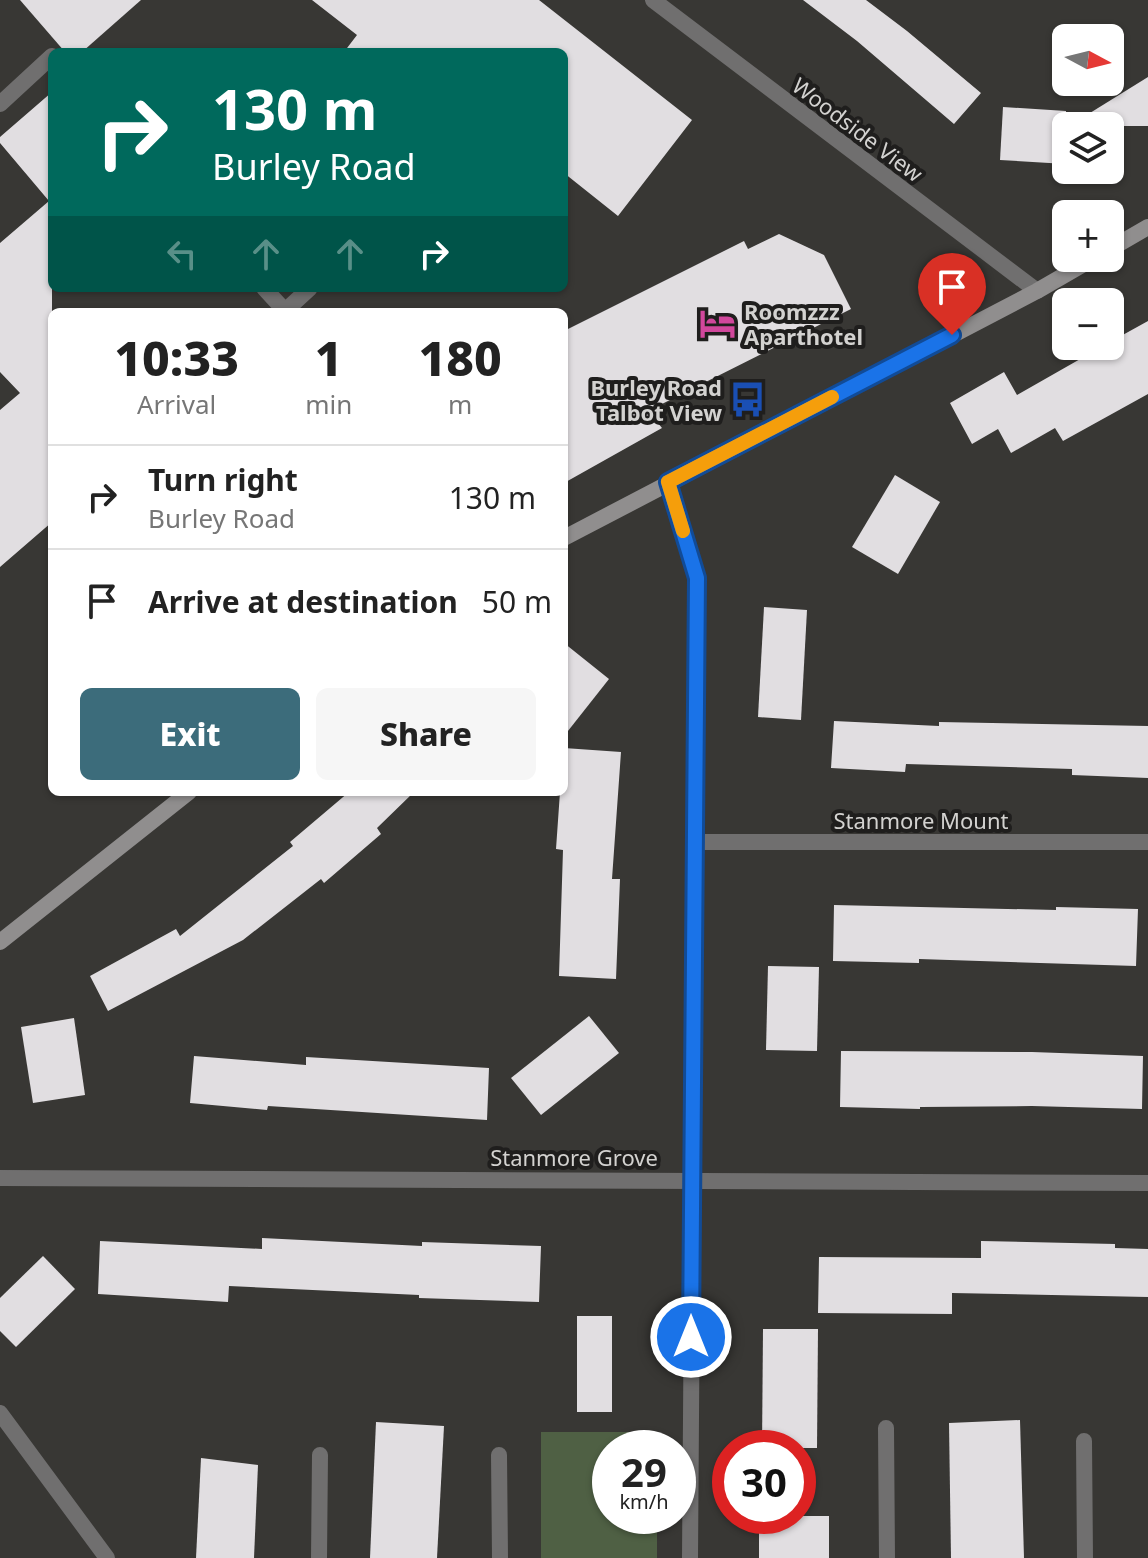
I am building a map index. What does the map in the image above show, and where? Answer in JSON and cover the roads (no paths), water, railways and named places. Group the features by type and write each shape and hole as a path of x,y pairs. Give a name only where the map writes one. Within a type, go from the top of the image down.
{"street":[{"name":"Woodside View","path":"653,0 1037,291"},
{"path":"0,104 48,60"},
{"path":"1124,241 1148,227"},
{"path":"568,536 1070,272"},
{"path":"268,292 282,308"},
{"path":"289,308 306,292"},
{"path":"668,482 697,578 690,1558"},
{"path":"0,942 184,796"},
{"name":"Stanmore Mount","path":"695,842 1148,842"},
{"name":"Stanmore Grove","path":"0,1178 1148,1183"},
{"path":"0,1413 107,1558"},
{"path":"886,1428 887,1558"},
{"path":"1084,1441 1085,1558"},
{"path":"319,1558 320,1455"},
{"path":"499,1455 500,1558"}],"place":[{"name":"Roomzzz Aparthotel","path":"718,324"},
{"name":"Burley Road Talbot View","path":"748,400"}]}
